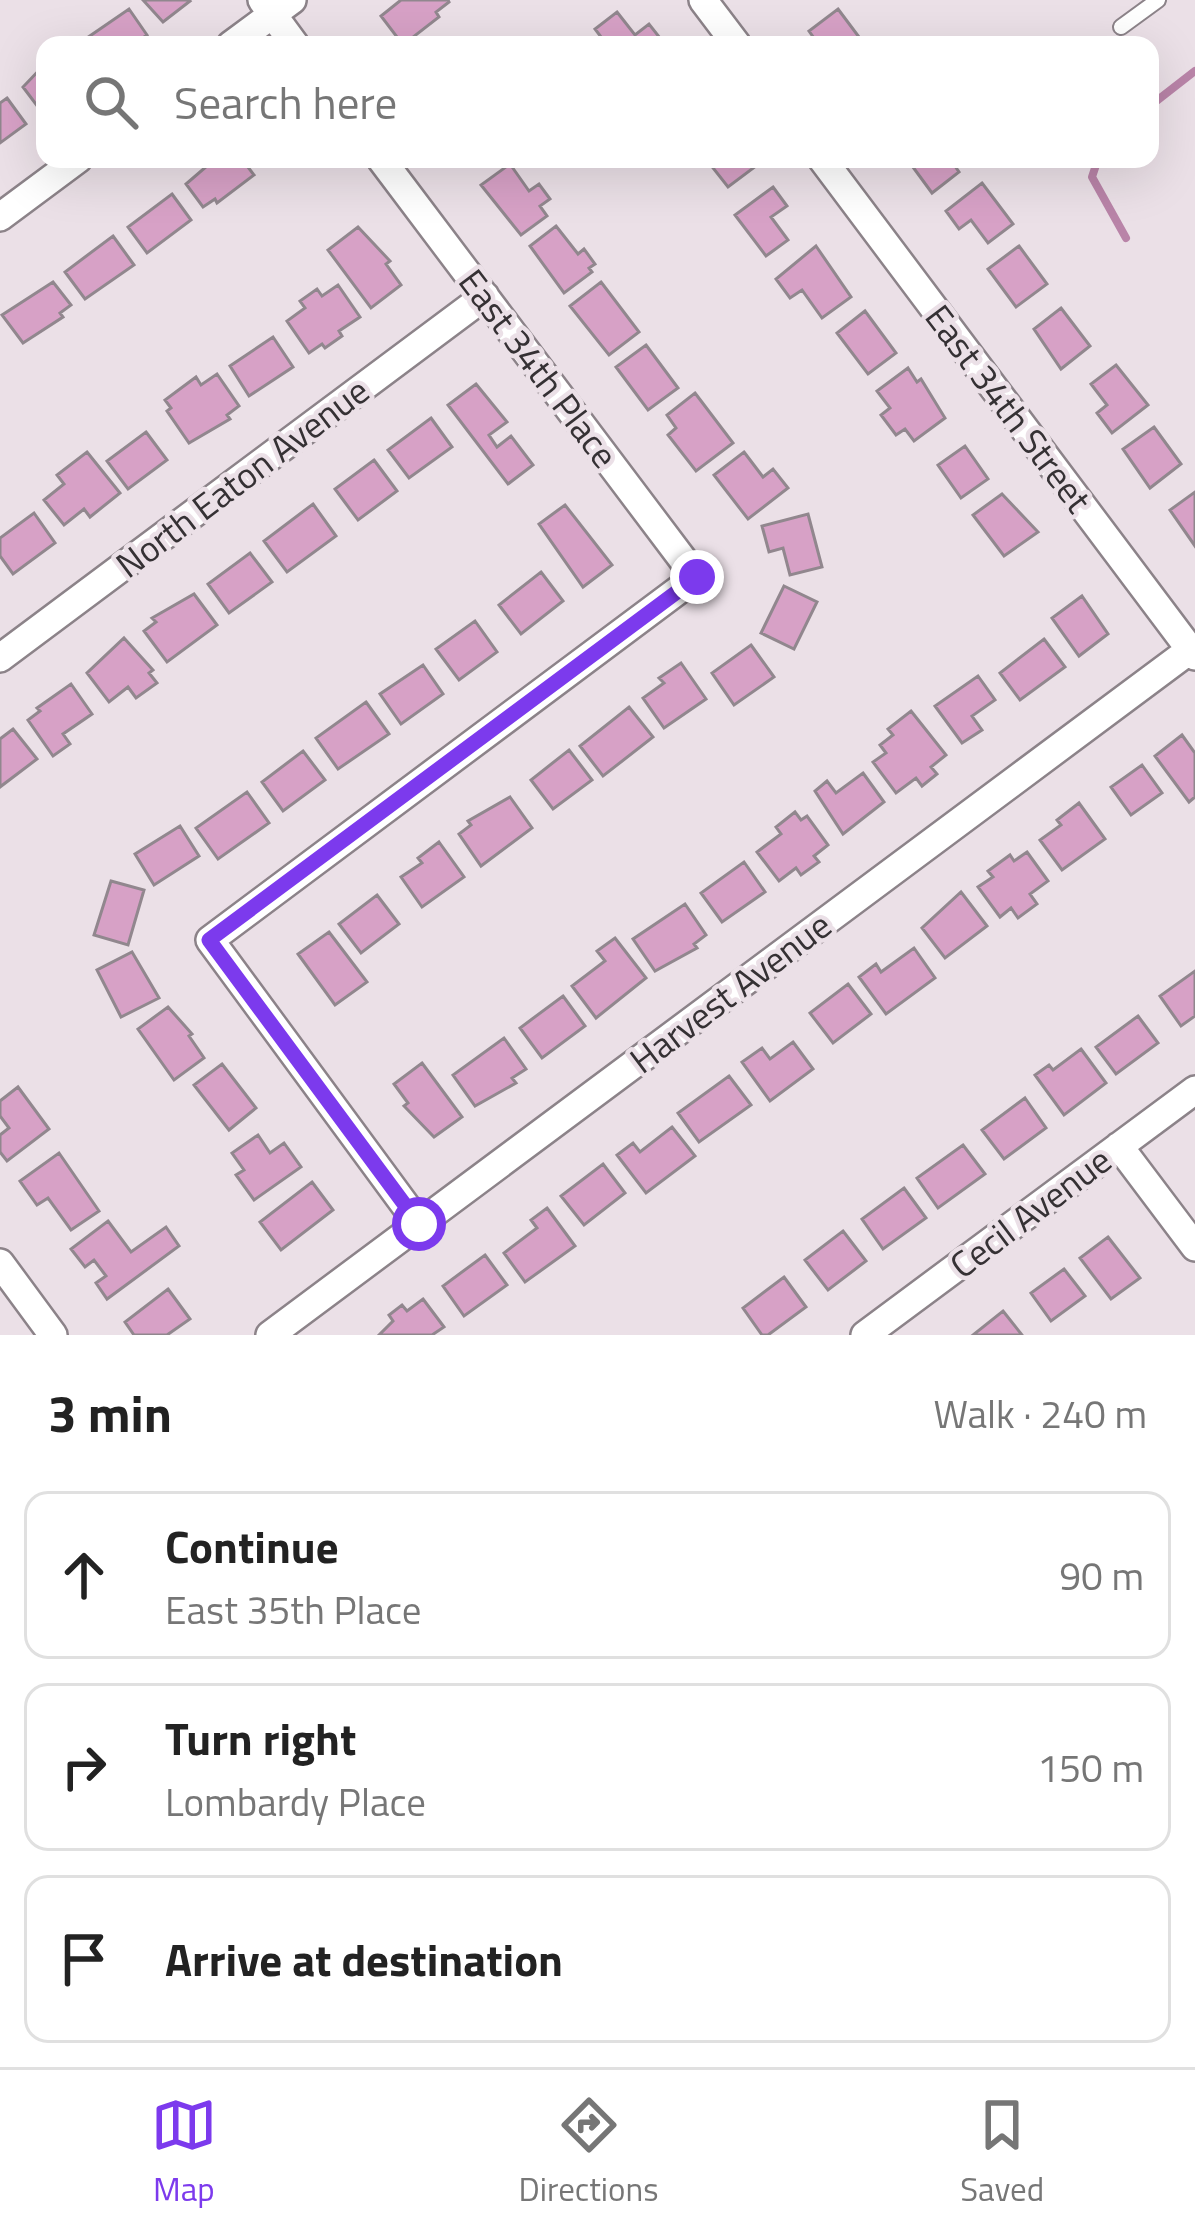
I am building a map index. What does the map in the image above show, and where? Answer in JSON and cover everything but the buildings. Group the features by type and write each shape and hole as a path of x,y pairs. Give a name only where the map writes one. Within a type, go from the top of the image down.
{"street":[{"path":"703,0 730,36"},
{"path":"242,36 275,5 290,36"},
{"path":"0,217 66,168"},
{"name":"East 34th Place","path":"388,168 697,577 209,940 419,1224"},
{"name":"East 34th Street","path":"829,168 1193,653"},
{"name":"North Eaton Avenue","path":"0,658 485,296"},
{"name":"Harvest Avenue","path":"270,1335 1193,653"},
{"name":"Cecil Avenue","path":"865,1335 1195,1090"},
{"path":"1119,1146 1195,1247"},
{"path":"0,1263 53,1335"}],"lane":[{"path":"1121,27 1158,0"}],"waterway":[{"path":"1159,99 1195,71"},
{"path":"1095,168 1092,177 1126,238"}],"route":[{"path":"419,1224 209,940 697,577"}]}
